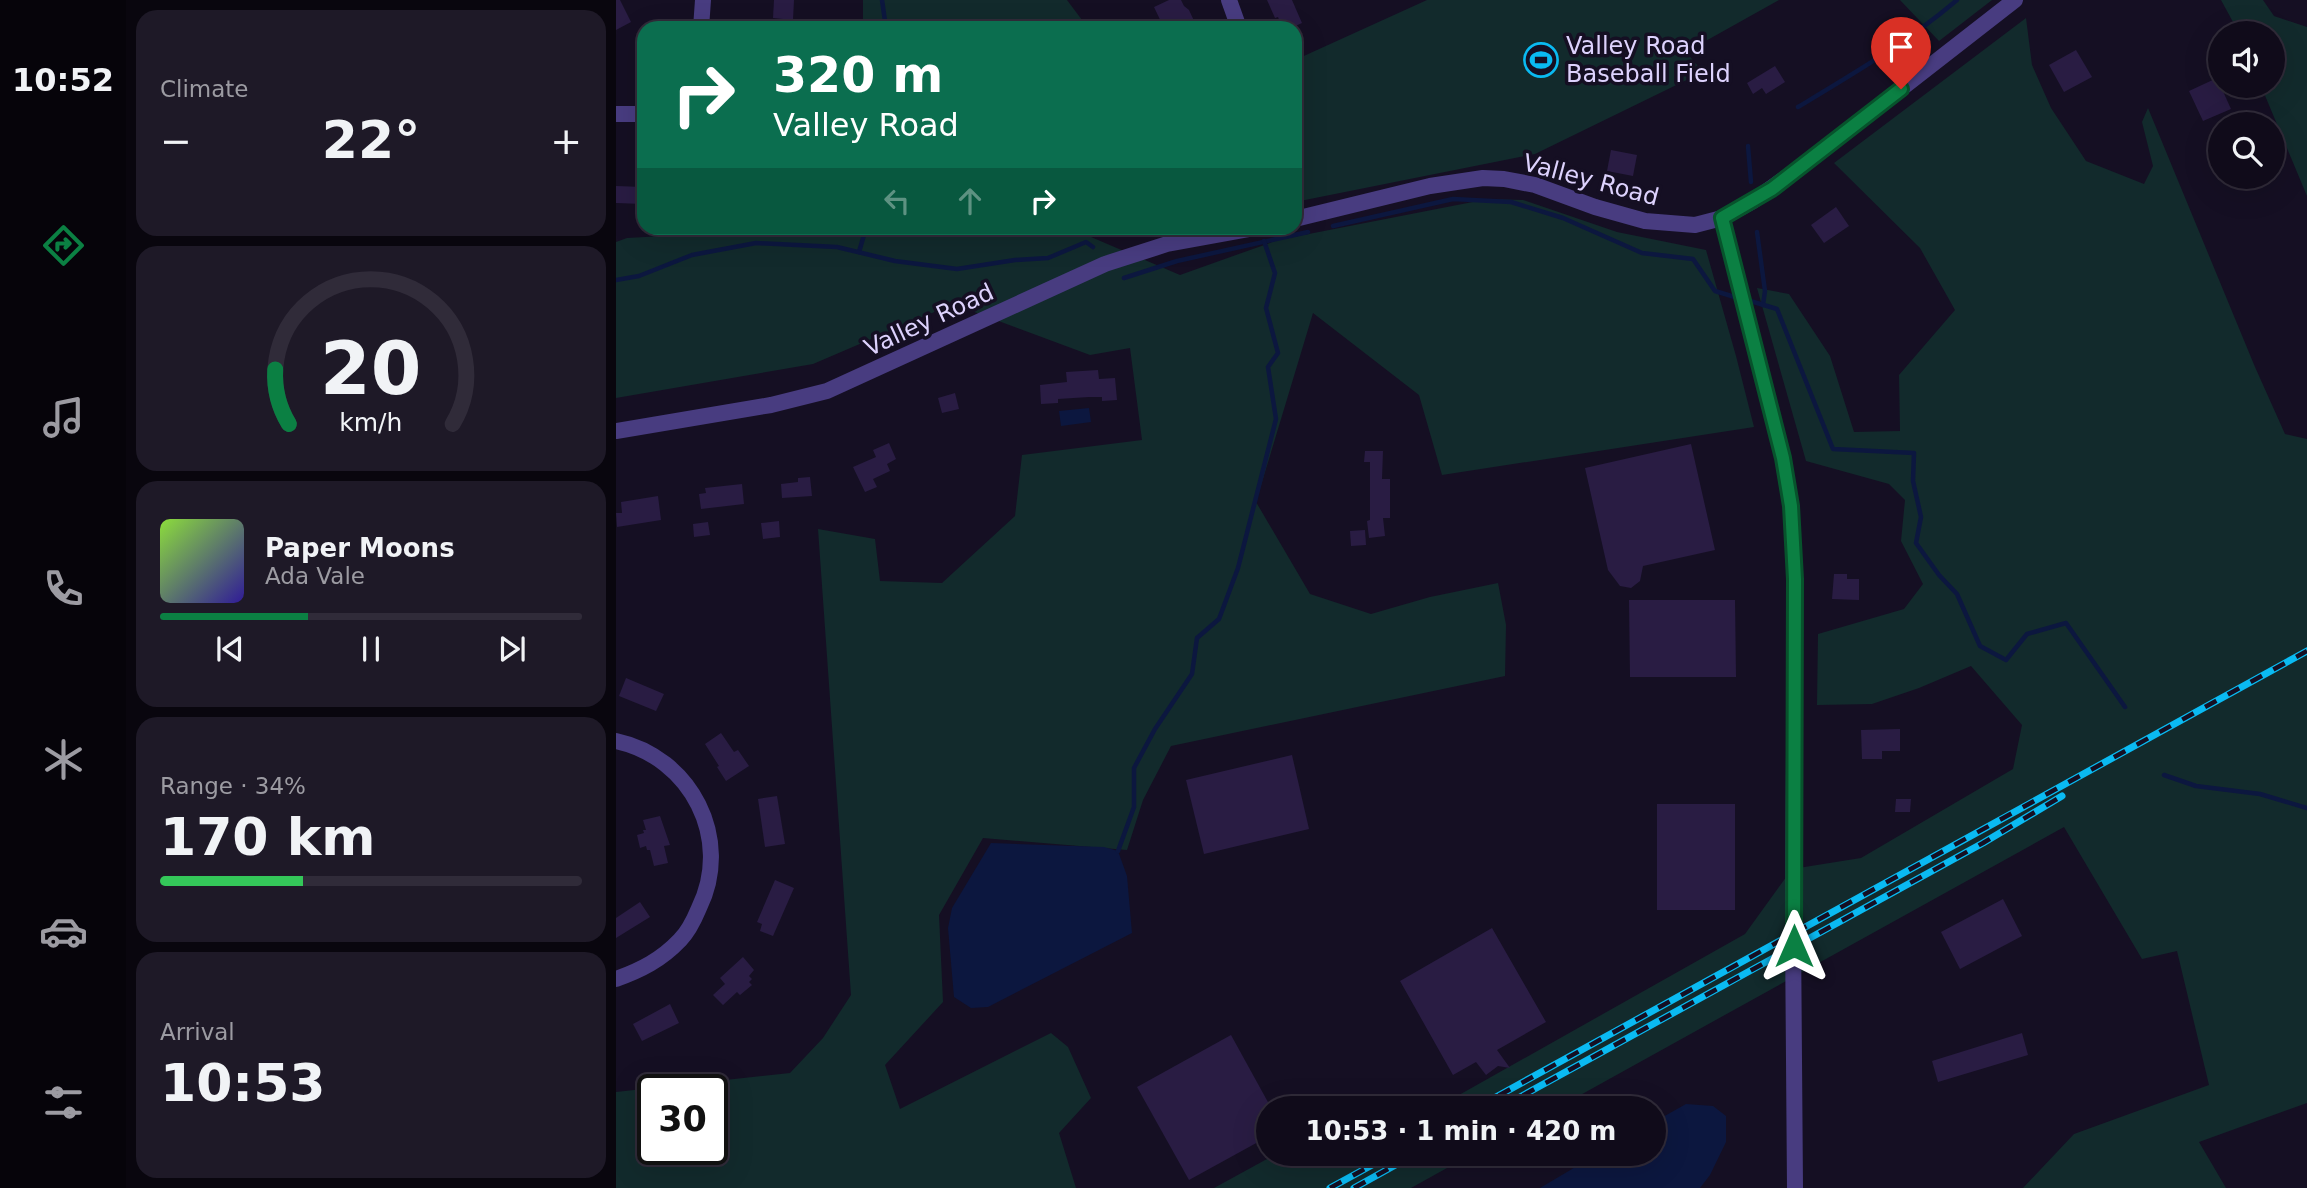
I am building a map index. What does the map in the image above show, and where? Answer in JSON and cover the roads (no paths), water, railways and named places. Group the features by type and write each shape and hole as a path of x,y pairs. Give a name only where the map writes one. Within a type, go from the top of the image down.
{"street":[{"path":"702,21 703,0"},
{"path":"1229,0 1236,21"},
{"name":"Valley Road","path":"1302,217 1430,186 1483,178 1535,185 1595,207 1645,221 1695,225 1722,218 1780,182 2015,0"},
{"path":"616,114 637,114"},
{"path":"1722,218 1737,286 1783,458 1791,506 1794,547 1795,1188"},
{"name":"Valley Road","path":"616,431 816,395 1105,264 1167,244 1216,235"},
{"path":"616,741 654,755 680,775 705,818 711,849 705,898 691,927 681,940 656,961 642,970 616,979"}],"water":[{"path":"1089,408 1091,422 1061,426 1059,411"},
{"path":"991,843 1104,847 1118,851 1127,876 1132,933 988,1007 971,1008 954,997 948,928 952,908"},
{"path":"1686,1104 1713,1106 1726,1116 1726,1142 1710,1175 1700,1188 1540,1188 1577,1166 1666,1166 1666,1115"}],"waterway":[{"path":"882,0 885,21"},
{"path":"1798,107 1900,43 1957,0"},
{"path":"1748,146 1751,182"},
{"path":"1333,226 1453,199 1511,202 1563,218 1642,253 1693,259 1715,291 1738,298"},
{"path":"1302,233 1308,232"},
{"path":"1757,232 1765,291 1763,305"},
{"path":"859,252 864,235"},
{"path":"1124,278 1177,261 1294,235"},
{"path":"1118,851 1134,807 1134,768 1155,729 1192,674 1197,638 1219,619 1238,568 1276,419 1268,367 1278,353 1266,308 1275,273 1264,241"},
{"path":"616,280 639,276 692,255 756,243 837,247 895,261 957,269 1048,258 1086,242 1093,247"},
{"path":"1747,300 1777,309 1833,449 1914,453 1913,481 1921,517 1916,543 1939,575 1957,594 1980,646 2006,660 2027,634 2066,623 2125,707"},
{"path":"2164,775 2196,786 2260,794 2307,808"}],"railway":[{"path":"1498,1096 2307,651"},
{"path":"1522,1096 1983,843 2062,796"},
{"path":"1330,1188 1370,1166"},
{"path":"1354,1188 1394,1166"}],"place":[{"name":"Valley Road Baseball Field","path":"1541,60"}]}
